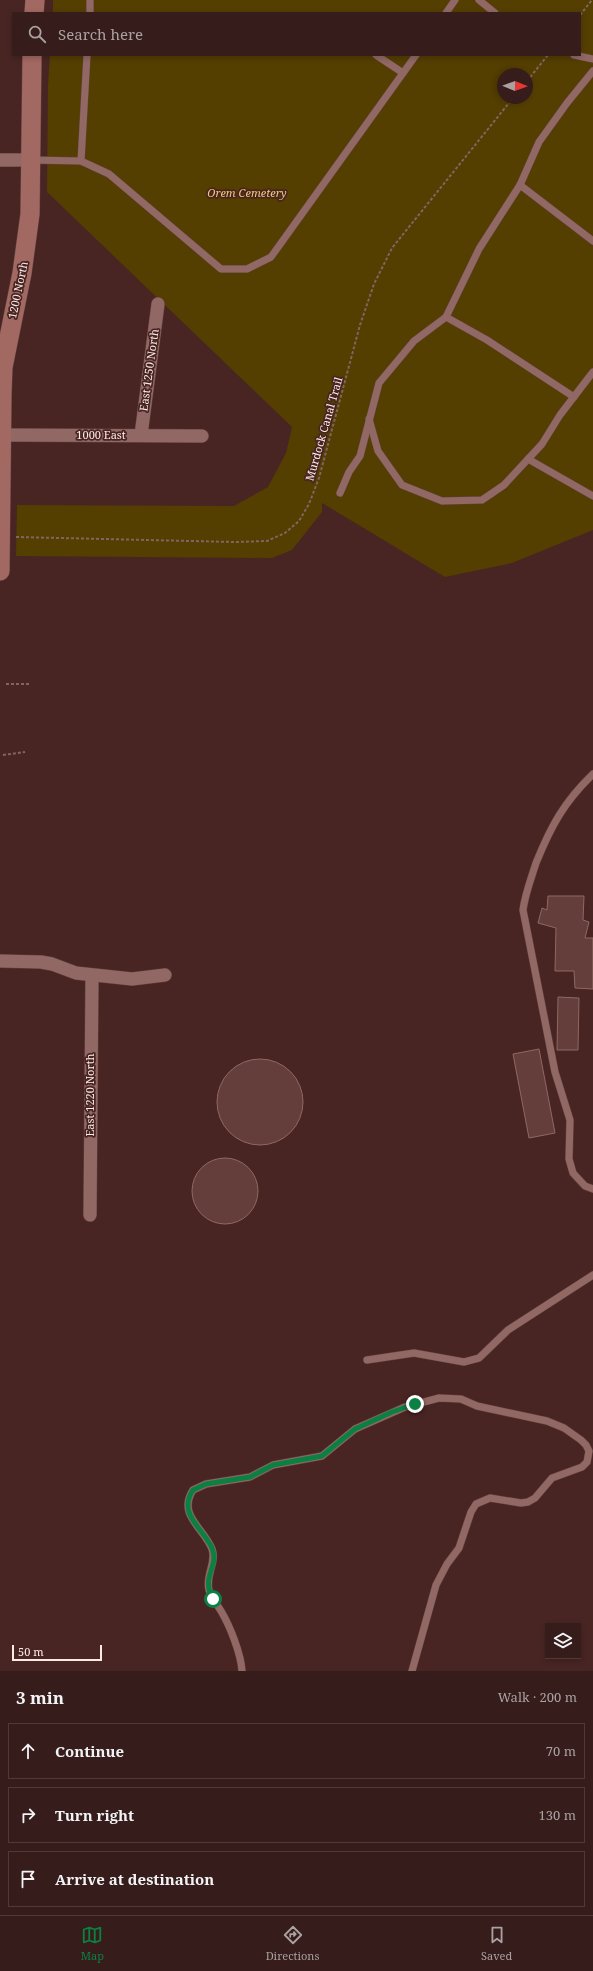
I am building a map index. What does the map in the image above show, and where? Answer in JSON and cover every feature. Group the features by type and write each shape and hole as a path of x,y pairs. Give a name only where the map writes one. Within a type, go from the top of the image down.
{"street":[{"path":"34,12 35,0"},
{"name":"1200 North","path":"0,571 8,542 1,435 4,367 27,243 30,214 32,56"},
{"path":"0,160 31,160"},
{"name":"East 1250 North","path":"140,435 158,304"},
{"name":"1000 East","path":"1,435 202,436"},
{"path":"0,961 52,964 76,973 92,976 132,979 165,975"},
{"name":"East 1220 North","path":"90,1215 92,976"}],"lane":[{"path":"90,0 90,12"},
{"path":"447,12 455,0"},
{"path":"479,0 494,12"},
{"path":"81,161 87,56"},
{"path":"378,56 403,73"},
{"path":"31,160 81,161 109,174 221,269 247,270 271,258 415,56"},
{"path":"579,56 593,59"},
{"path":"340,493 349,472 360,456 378,383 414,341 446,317 479,249 520,185 539,142 567,103 593,71"},
{"path":"520,185 593,241"},
{"path":"446,317 487,340 574,396"},
{"path":"369,419 378,451 402,485 442,501 482,500 504,485 542,444 574,396 593,372"},
{"path":"528,459 593,496"},
{"path":"593,774 576,791 555,819 544,842 525,893 523,910 555,1072 570,1120 569,1158 573,1173 585,1186 593,1189"},
{"path":"367,1360 414,1354 464,1362 479,1358 508,1330 593,1275"},
{"path":"242,1671 229,1629 210,1592 208,1577 214,1555 212,1547 197,1527 189,1510 188,1501 193,1490 206,1484 250,1477 273,1465 322,1456 355,1429 406,1407 439,1398 461,1399 477,1406 547,1421 564,1428 586,1445 589,1451 587,1462 582,1467 552,1478 535,1498 528,1502 515,1503 490,1498 476,1504 471,1512 459,1548 447,1564 436,1585 412,1671"}],"path":[{"path":"581,14 592,0"},
{"path":"533,74 547,56"},
{"name":"Murdock Canal Trail","path":"8,542 235,542 267,540 286,533 299,521 309,504 319,478 360,326 374,284 392,248 508,104"},
{"path":"6,684 30,684"},
{"path":"2,755 25,752"}],"green space":[{"name":"Orem Cemetery","path":"53,0 593,0 593,530 512,563 445,577 322,503 322,512 292,550 272,558 16,556 17,505 234,506 268,487 286,453 292,427 47,192 48,85 50,56 581,56 581,12 53,12"}],"building":[{"path":"548,896 584,896 583,920 589,922 585,938 593,938 593,989 575,988 574,971 555,971 556,928 538,923 542,908 547,910"},
{"path":"558,997 579,998 578,1050 557,1050"},
{"path":"539,1049 555,1133 529,1138 513,1054"},
{"path":"260,1059 276,1062 284,1066 296,1078 300,1086 303,1102 300,1118 296,1126 284,1138 276,1142 260,1145 244,1142 236,1138 224,1126 220,1118 217,1102 220,1086 224,1078 236,1066 244,1062"},
{"path":"225,1158 238,1160 253,1173 256,1178 258,1191 256,1204 243,1219 238,1222 225,1224 212,1222 197,1209 194,1204 192,1191 194,1178 207,1163 212,1160"}],"route":[{"path":"213,1599 208,1585 208,1577 214,1555 212,1547 192,1519 189,1510 188,1501 193,1490 206,1484 235,1481 250,1477 262,1469 273,1465 322,1456 355,1429 363,1427 382,1416 415,1404"}]}
